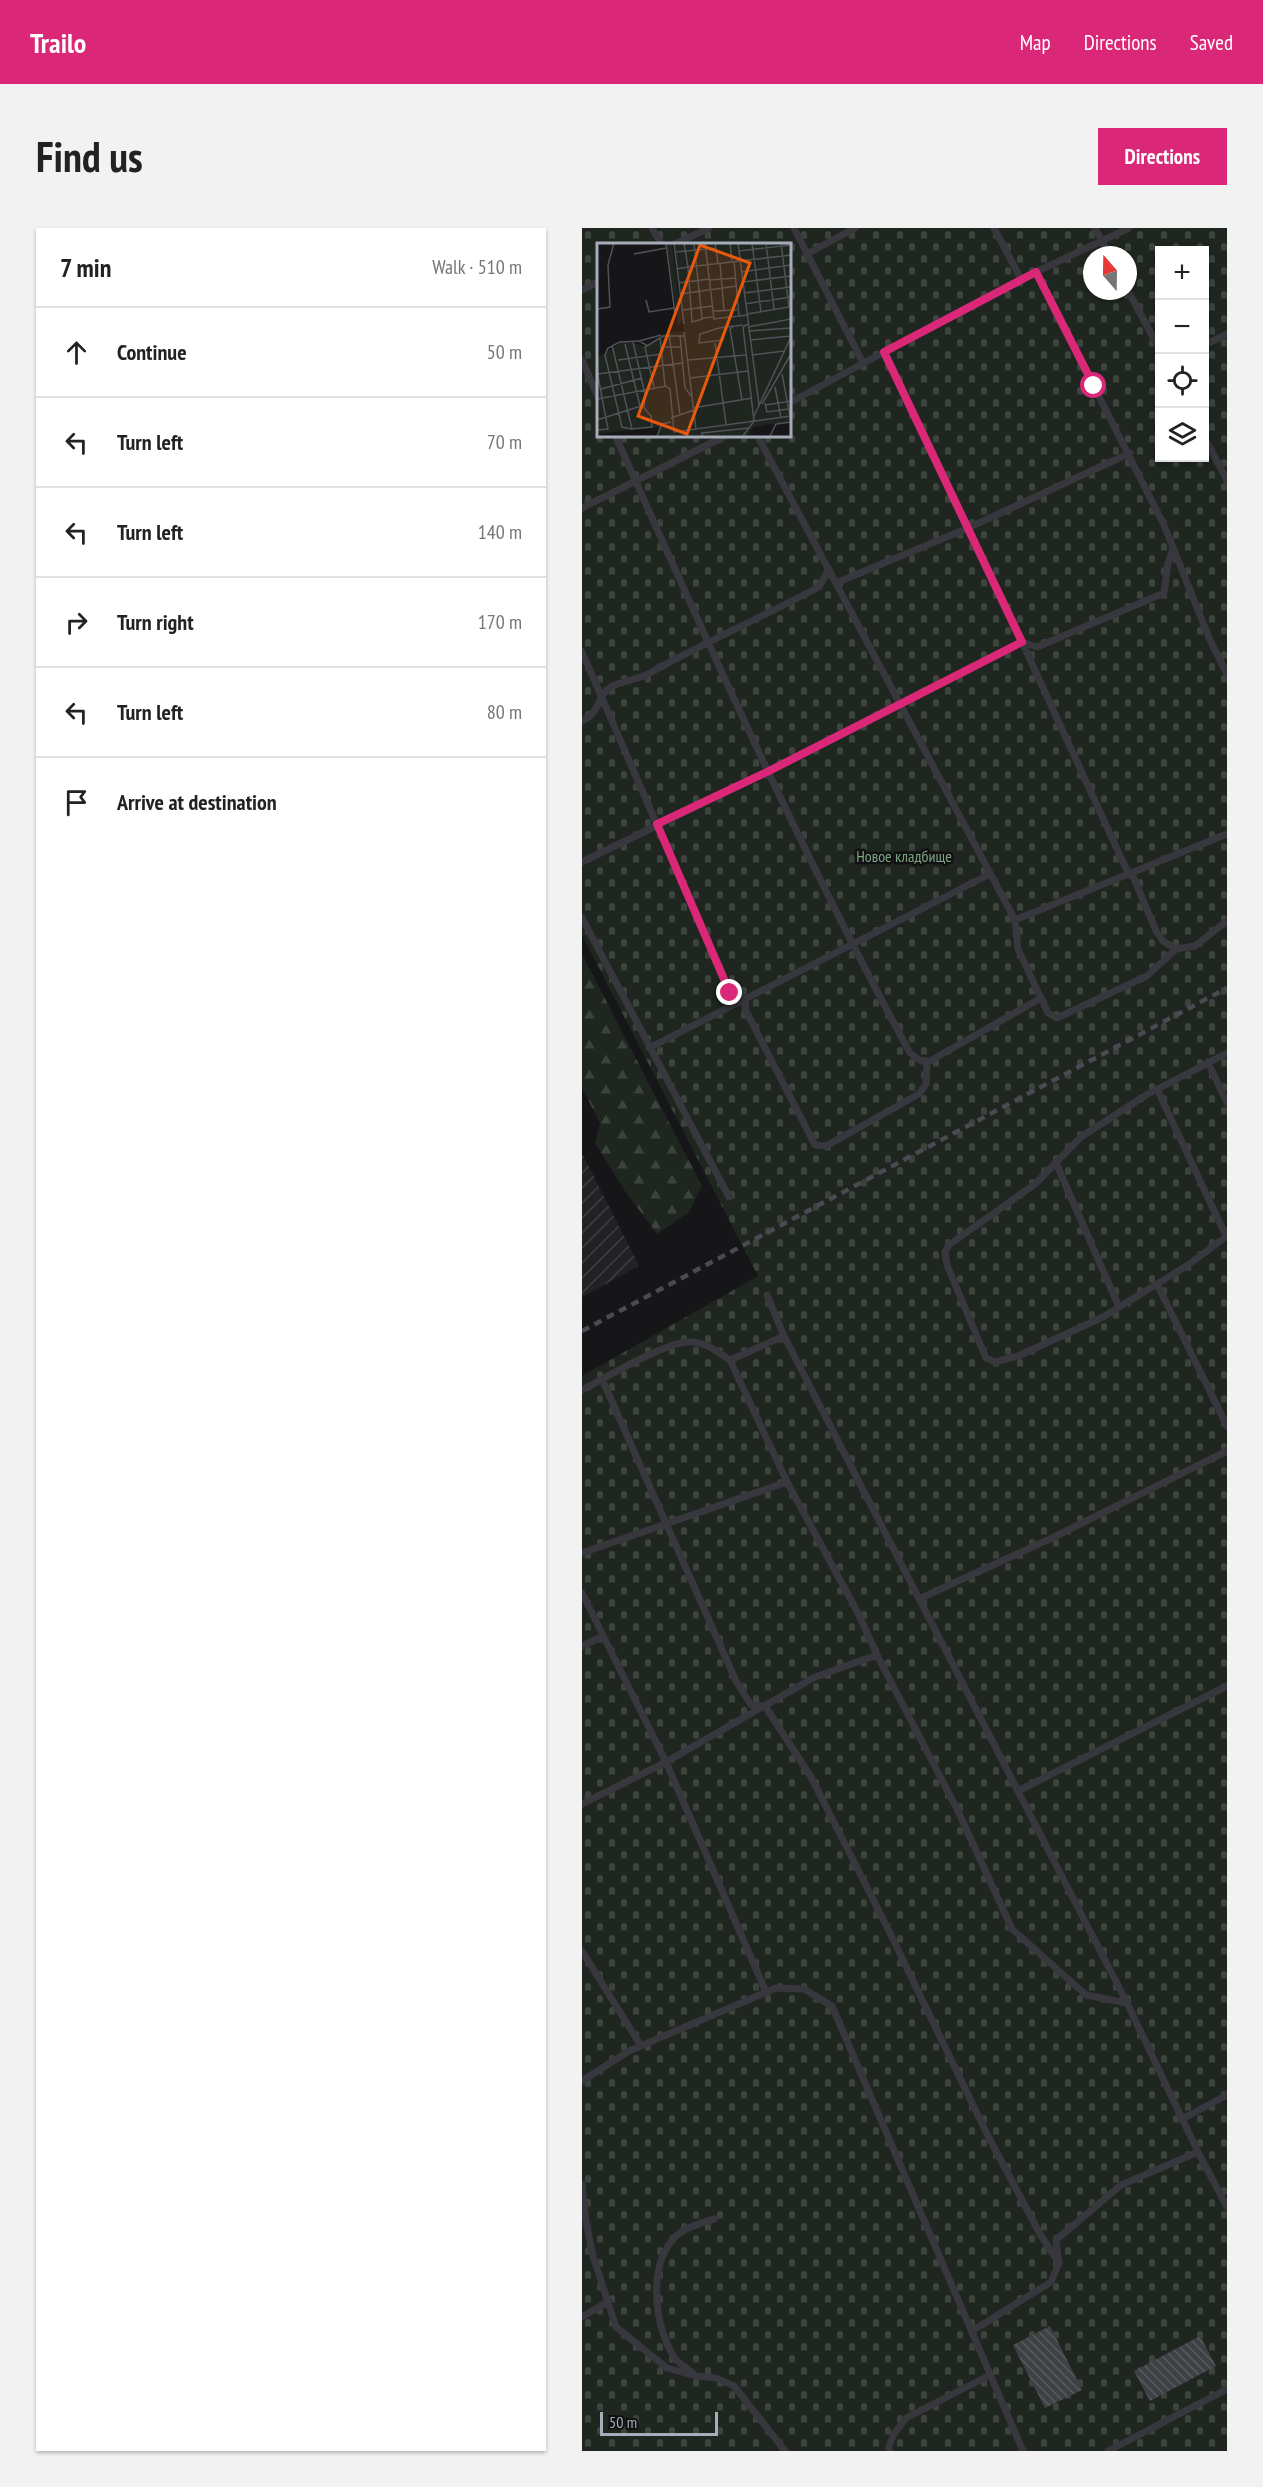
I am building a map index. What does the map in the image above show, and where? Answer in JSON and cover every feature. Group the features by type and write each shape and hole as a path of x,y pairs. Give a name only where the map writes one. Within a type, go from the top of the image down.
{"lane":[{"path":"652,228 660,243"},
{"path":"677,243 710,228"},
{"path":"794,228 863,363"},
{"path":"807,254 855,228"},
{"path":"994,228 1022,279"},
{"path":"1095,228 1104,246"},
{"path":"790,402 1022,279 1129,228"},
{"path":"1036,272 1130,453 1173,548 1210,640 1227,674"},
{"path":"582,290 597,282"},
{"path":"1133,300 1155,341"},
{"path":"1209,343 1227,334"},
{"path":"884,352 1156,931 1163,941 1176,949"},
{"path":"582,360 597,395"},
{"path":"615,436 767,772 851,945 910,1053 921,1061 927,1061 958,1047 1041,998"},
{"path":"582,508 726,436"},
{"path":"758,436 1015,921 1018,949 1048,1012 1057,1018 1147,976 1176,949 1195,946 1227,921"},
{"path":"1209,445 1225,470 1227,480"},
{"path":"836,583 968,528 1130,453"},
{"path":"582,862 901,705 1022,642 1037,646 1164,593 1173,548"},
{"path":"582,721 597,711 601,697 610,687 645,675 819,587 829,569"},
{"path":"582,652 730,993 746,999"},
{"path":"1015,921 1227,834"},
{"path":"649,1048 990,874"},
{"path":"582,918 729,1197"},
{"path":"746,999 745,1008 815,1145 826,1146 919,1094 926,1084 927,1061"},
{"path":"1157,1089 1227,1236 1188,1265 1119,1307 1018,1356 995,1362 986,1358 947,1264 945,1252 949,1245 962,1233 1035,1184 1082,1137 1157,1089 1227,1053"},
{"path":"1208,1062 1227,1102"},
{"path":"1056,1162 1119,1307"},
{"path":"1157,1284 1227,1426"},
{"path":"767,1294 784,1336 1128,2003 1198,2152 1227,2207"},
{"path":"730,1360 784,1336"},
{"path":"582,1390 666,1348 691,1341 710,1346 730,1360 787,1482 857,1611 877,1655 957,1809 1012,1929 1086,1995 1128,2003"},
{"path":"603,1379 664,1523 736,1681 750,1705 765,1706"},
{"path":"919,1599 1052,1538 1227,1451"},
{"path":"582,1553 787,1482"},
{"path":"582,1593 666,1762 766,1992"},
{"path":"582,1646 603,1636"},
{"path":"582,1804 666,1762 815,1677 877,1655"},
{"path":"1018,1791 1227,1686"},
{"path":"765,1706 811,1777 888,1929 988,2136 1040,2234 1059,2262"},
{"path":"582,1951 641,2046"},
{"path":"582,2081 641,2046 776,1988 804,1989 832,2006 1023,2451"},
{"path":"1182,2119 1227,2095"},
{"path":"972,2331 1051,2282 1059,2262 1056,2240 1121,2185 1198,2152"},
{"path":"582,2184 593,2256 616,2327 667,2368 716,2379 734,2386 785,2451"},
{"path":"696,2376 676,2359 664,2337 657,2300 658,2269 669,2245 678,2234 714,2219"},
{"path":"582,2317 609,2301"},
{"path":"889,2451 894,2434 906,2418 990,2374"},
{"path":"1108,2451 1227,2389"}],"shaded area":[{"path":"582,1153 639,1266 582,1297"}],"green space":[{"name":"Новое кладбище","path":"582,228 1227,228 1227,2451 582,2451 582,1376 758,1276 582,935"},
{"path":"582,954 702,1186 689,1212 657,1234 625,1191 595,1143 600,1123 582,1088"}],"building":[{"path":"1050,2326 1082,2390 1045,2408 1013,2345"},
{"path":"1200,2336 1216,2366 1150,2401 1134,2371"}],"railway":[{"path":"582,1331 1227,988"}],"route":[{"path":"730,993 657,824 767,772 1022,642 884,352 1036,272 1094,386"}]}
